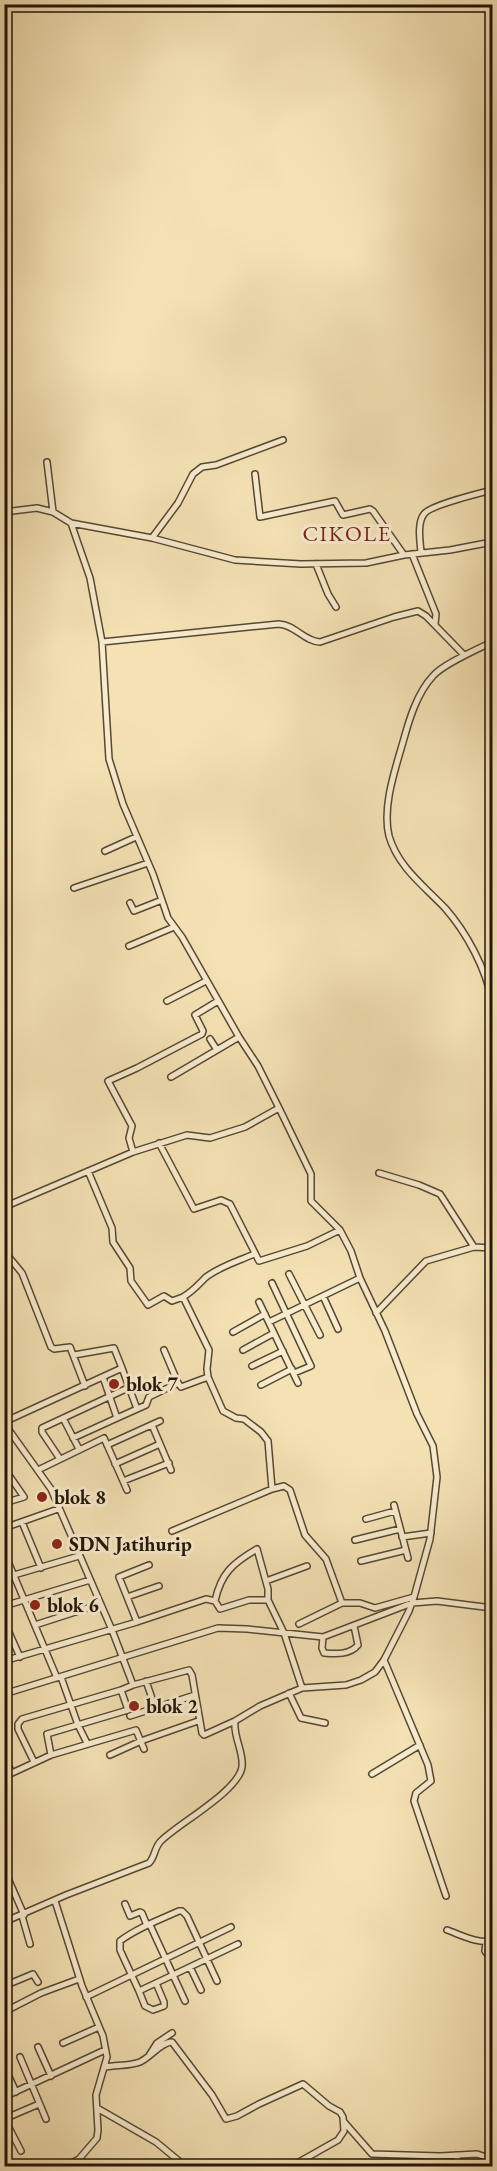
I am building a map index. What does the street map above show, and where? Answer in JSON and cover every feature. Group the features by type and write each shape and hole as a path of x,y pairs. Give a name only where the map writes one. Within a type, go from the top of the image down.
{"street":[{"path":"152,538 178,503 193,474 202,467 216,465 283,440"},
{"path":"47,462 53,512"},
{"path":"255,474 260,517 336,501 343,515 370,509 404,555"},
{"path":"421,552 420,530 423,516 427,512 492,490"},
{"path":"4,512 37,508 53,512 71,523 152,538 235,560 316,564 366,563 421,552 450,550 492,542"},
{"path":"34,1762 18,1729 19,1721 146,1681 189,1670 192,1674 198,1721 204,1735 235,1721 260,1706 302,1688 346,1685 375,1672 384,1660 413,1600 431,1533 437,1477 435,1453 360,1278 351,1251 340,1230 311,1201 311,1174 258,1066 165,912 148,863 123,804 109,759 102,642 90,578 71,523"},
{"path":"412,554 436,614 435,624"},
{"path":"316,564 336,607"},
{"path":"102,642 279,624 290,626 310,640 320,642 418,611 423,612 464,655"},
{"path":"492,642 464,655 434,675 422,693 408,723 393,774 388,828 389,837 411,876 444,908 458,926 477,958 490,988 492,1001"},
{"path":"105,851 136,837"},
{"path":"74,888 148,863"},
{"path":"130,903 134,911 162,900"},
{"path":"129,946 174,927"},
{"path":"167,1001 206,981"},
{"path":"133,1152 129,1138 132,1126 108,1081 202,1034 203,1031 195,1015 218,1001"},
{"path":"171,1077 239,1037"},
{"path":"210,1039 217,1050"},
{"path":"4,1207 133,1152 187,1135 210,1138 245,1126 279,1108"},
{"path":"159,1143 194,1209 221,1200 228,1202 254,1254 260,1261 307,1246 340,1230"},
{"path":"88,1171 112,1228 113,1242 127,1262 130,1268 129,1278 145,1303 152,1304 165,1296 172,1301 183,1297 196,1289 205,1278 254,1254"},
{"path":"378,1173 420,1185 440,1194 474,1247"},
{"path":"376,1313 426,1261 474,1247 492,1248"},
{"path":"4,1251 21,1273 51,1347 54,1349 70,1347 85,1386"},
{"path":"289,1275 320,1335"},
{"path":"269,1322 360,1278"},
{"path":"261,1385 293,1371 312,1366 272,1283"},
{"path":"323,1296 338,1329"},
{"path":"183,1297 209,1350 208,1377 223,1411 236,1418 244,1419 265,1435 268,1441 272,1489"},
{"path":"259,1302 298,1383"},
{"path":"233,1332 265,1314"},
{"path":"243,1350 274,1333"},
{"path":"74,1355 114,1348 137,1409"},
{"path":"164,1350 177,1383 181,1387 208,1377"},
{"path":"252,1366 283,1350"},
{"path":"122,1368 4,1423 51,1490 112,1630 133,1685"},
{"path":"103,1377 117,1418"},
{"path":"73,1438 146,1405 151,1395 177,1383"},
{"path":"60,1459 41,1430 130,1387"},
{"path":"63,1418 79,1449"},
{"path":"107,1445 160,1421"},
{"path":"123,1481 170,1467 152,1425"},
{"path":"99,1426 127,1490"},
{"path":"38,1470 104,1438"},
{"path":"115,1464 160,1444"},
{"path":"4,1468 24,1497 4,1503"},
{"path":"172,1531 272,1489 284,1486 289,1488 300,1518 301,1529 326,1559 342,1603"},
{"path":"366,1519 395,1508 408,1558"},
{"path":"4,1528 58,1509"},
{"path":"22,1522 41,1568"},
{"path":"355,1540 400,1529"},
{"path":"402,1537 431,1533"},
{"path":"268,1600 249,1600 220,1609 215,1601 218,1585 224,1575 238,1561 256,1549 266,1581 268,1600 284,1633 302,1688"},
{"path":"361,1561 406,1550"},
{"path":"4,1552 87,1743"},
{"path":"14,1575 79,1556"},
{"path":"137,1622 119,1579 120,1575 149,1565"},
{"path":"266,1581 307,1566"},
{"path":"4,1606 90,1580"},
{"path":"126,1597 159,1586"},
{"path":"4,1661 112,1630 206,1599 215,1601"},
{"path":"4,1694 224,1627 323,1637 413,1600"},
{"path":"299,1624 342,1603 360,1603 375,1608 413,1600 492,1608"},
{"path":"35,1625 100,1604"},
{"path":"4,1621 20,1657"},
{"path":"323,1637 324,1653 336,1654 352,1650 356,1648 358,1640 354,1626"},
{"path":"384,1660 428,1765 431,1781 416,1793 414,1801 446,1896"},
{"path":"146,1681 155,1707"},
{"path":"121,1690 144,1749"},
{"path":"289,1693 301,1718 325,1724"},
{"path":"51,1755 47,1734 195,1695"},
{"path":"110,1755 141,1741 198,1721"},
{"path":"4,1922 149,1863 158,1844 190,1820 235,1780 242,1765 235,1736 235,1721"},
{"path":"4,1776 51,1755 136,1730"},
{"path":"372,1774 420,1745"},
{"path":"4,1757 12,1773"},
{"path":"4,1869 23,1915 30,1944"},
{"path":"55,1901 86,1997 99,2027 107,2057 106,2067 96,2095 97,2138 79,2158 66,2166"},
{"path":"125,1904 130,1916 141,1912 146,1923 150,1925 185,2001"},
{"path":"156,1983 164,2006 153,2010 145,2006 118,1943 182,1911 187,1916 217,1980"},
{"path":"86,1997 231,1927"},
{"path":"447,1930 489,1941 485,1951 492,1959"},
{"path":"139,1991 238,1944"},
{"path":"190,1967 201,1990"},
{"path":"4,1986 33,1974 38,1982"},
{"path":"4,2012 41,1993 80,1979"},
{"path":"63,2043 99,2027"},
{"path":"148,2058 157,2043 172,2033"},
{"path":"106,2067 137,2063 148,2058 167,2042 172,2042 212,2095 226,2119 237,2116 303,2084 329,2106 340,2112 344,2122 372,2154 477,2154 492,2159"},
{"path":"38,2047 51,2076"},
{"path":"4,2097 105,2050"},
{"path":"20,2057 46,2119"},
{"path":"4,2066 6,2075 16,2092"},
{"path":"21,2151 5,2120 39,2104"},
{"path":"97,2108 156,2142 185,2166"},
{"path":"292,2166 338,2140 343,2135 344,2122"},
{"path":"456,2155 460,2166"}],"place":[{"name":"blok 7","path":"114,1384"},
{"name":"blok 8","path":"42,1497"},
{"name":"SDN Jatihurip","path":"57,1544"},
{"name":"blok 6","path":"35,1605"},
{"name":"blok 2","path":"134,1706"}],"district":[{"name":"CIKOLE","path":"347,533"}]}
